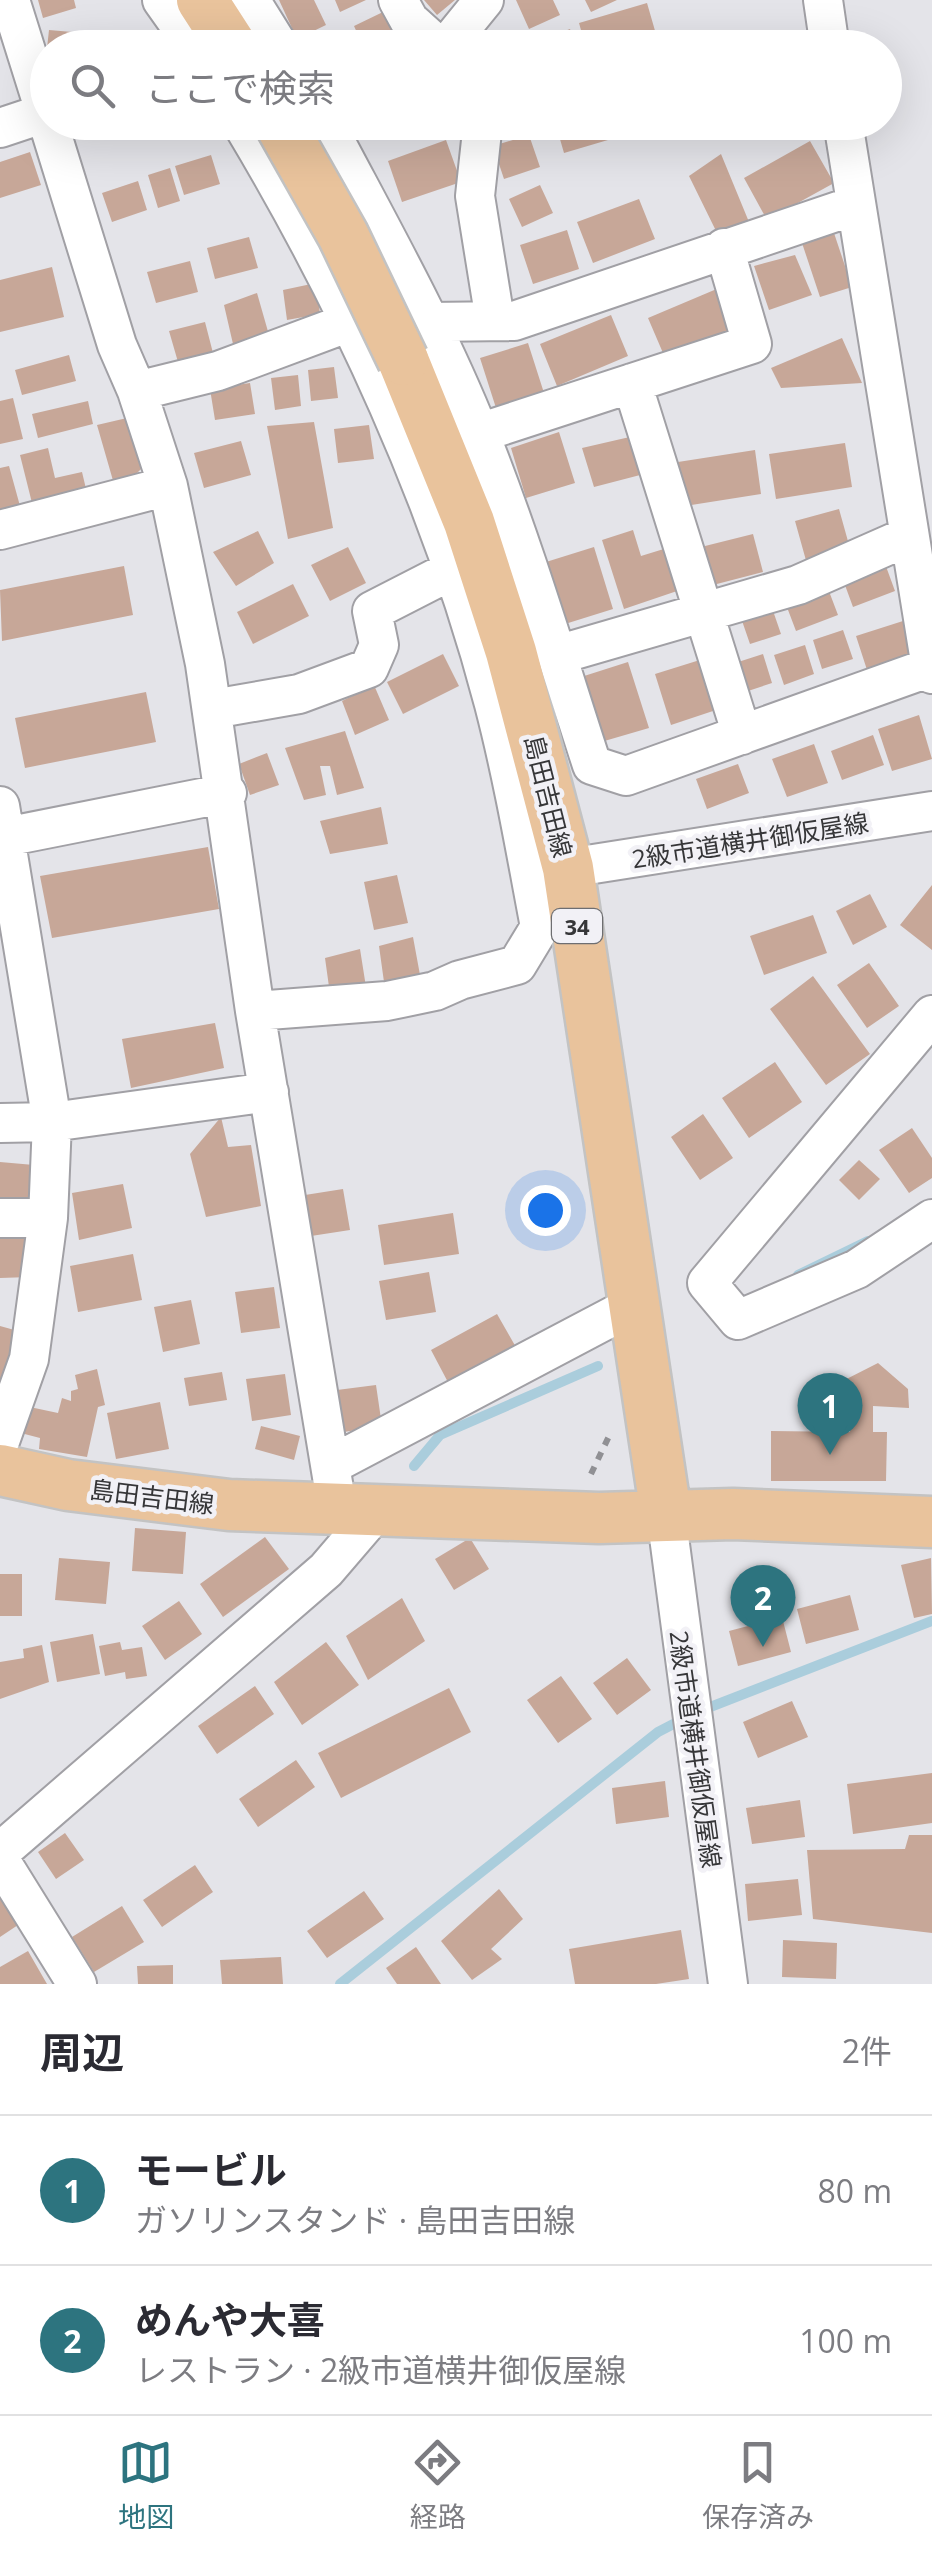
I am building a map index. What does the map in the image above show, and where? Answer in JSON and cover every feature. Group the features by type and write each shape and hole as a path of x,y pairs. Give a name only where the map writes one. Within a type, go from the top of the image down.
{"main road":[{"path":"202,0 222,30"},
{"name":"島田吉田線","path":"289,140 343,235 415,339 511,652 568,868 666,1514"},
{"name":"島田吉田線","path":"0,1470 138,1496 229,1505 349,1493 598,1518 666,1514 932,1522"}],"street":[{"path":"10,0 30,64"},
{"path":"162,0 183,30"},
{"path":"250,0 269,30"},
{"path":"398,0 409,20 421,30"},
{"path":"458,30 484,0"},
{"path":"822,0 827,30"},
{"path":"0,128 30,122"},
{"path":"0,1852 326,1570 349,1493 268,1092 227,794 168,486 137,391 117,345 54,140"},
{"path":"253,140 280,186 386,406 452,570 494,705 540,927 517,964 460,980 435,992 387,1002 254,1010"},
{"path":"340,140 415,339 479,433 592,765 626,776 931,670 845,140"},
{"path":"481,140 475,196 494,320"},
{"path":"137,391 218,371 347,323 415,339 494,320 514,321 856,204"},
{"path":"479,433 752,344 724,248"},
{"path":"632,383 742,735"},
{"path":"0,530 168,486"},
{"path":"556,655 798,585 910,536"},
{"path":"213,710 299,694 369,668 379,645 372,611 452,570"},
{"path":"0,1441 29,1359 48,1218 52,1122 2,827 227,794"},
{"name":"2級市道横井御仮屋線","path":"568,868 932,811"},
{"path":"932,1015 707,1283 738,1320 856,1269 932,1219"},
{"path":"0,1123 52,1122 268,1092"},
{"path":"0,1218 48,1218"},
{"path":"349,1493 634,1305"},
{"name":"2級市道横井御仮屋線","path":"666,1514 728,1984"},
{"path":"0,1860 77,1984"}],"building":[{"path":"38,0 74,0 76,8 43,18"},
{"path":"279,0 314,0 326,25 316,30 293,30"},
{"path":"335,0 366,0 340,12"},
{"path":"424,0 455,0 437,15"},
{"path":"516,0 553,0 560,15 529,29"},
{"path":"585,0 617,0 591,12"},
{"path":"647,3 655,30 581,30 579,23"},
{"path":"383,12 392,30 356,30 354,26"},
{"path":"446,140 461,182 402,202 388,161"},
{"path":"531,140 540,167 504,179 493,146"},
{"path":"560,140 608,140 564,153"},
{"path":"810,141 834,183 767,220 744,178"},
{"path":"30,152 41,185 0,198 0,162"},
{"path":"721,154 749,222 718,235 689,176"},
{"path":"211,155 220,184 184,195 175,166"},
{"path":"170,168 180,201 158,208 148,175"},
{"path":"138,181 147,210 112,222 102,193"},
{"path":"540,185 553,213 522,227 509,199"},
{"path":"639,199 655,239 593,263 577,222"},
{"path":"567,230 579,269 533,284 520,245"},
{"path":"833,230 852,287 820,297 801,240"},
{"path":"249,237 258,268 215,279 207,248"},
{"path":"795,255 812,295 769,310 754,266"},
{"path":"190,261 198,292 156,303 147,272"},
{"path":"52,267 64,317 0,332 0,280"},
{"path":"316,283 320,314 287,320 283,290"},
{"path":"719,288 737,330 666,360 648,318"},
{"path":"257,293 269,335 233,344 224,305"},
{"path":"611,315 628,356 557,386 540,344"},
{"path":"205,322 213,353 178,362 169,331"},
{"path":"842,338 862,383 781,388 771,368"},
{"path":"528,343 544,393 496,408 480,358"},
{"path":"69,355 76,381 22,395 15,370"},
{"path":"334,367 338,398 311,401 308,370"},
{"path":"298,375 301,406 275,410 271,378"},
{"path":"250,383 255,414 215,420 210,389"},
{"path":"13,398 23,439 0,444 0,401"},
{"path":"88,401 93,424 38,438 32,414"},
{"path":"127,418 141,469 129,481 114,484 97,425"},
{"path":"314,422 333,528 288,539 267,426"},
{"path":"369,425 374,459 338,463 334,429"},
{"path":"559,432 575,483 526,498 511,448"},
{"path":"634,436 644,474 594,487 582,448"},
{"path":"241,441 251,475 204,488 194,453"},
{"path":"845,443 852,487 776,499 769,454"},
{"path":"48,448 55,478 82,472 87,493 33,507 20,455"},
{"path":"755,450 761,494 685,506 678,462"},
{"path":"9,466 20,506 0,511 0,468"},
{"path":"839,509 851,552 807,564 795,521"},
{"path":"633,530 641,556 667,548 680,590 624,609 602,540"},
{"path":"258,531 274,563 236,586 213,552"},
{"path":"753,534 763,572 713,585 701,547"},
{"path":"348,547 366,583 330,601 311,565"},
{"path":"594,547 613,609 565,624 546,562"},
{"path":"884,561 895,591 853,607 842,577"},
{"path":"124,566 133,615 2,641 0,590"},
{"path":"293,584 309,616 253,644 237,612"},
{"path":"827,586 838,615 796,631 785,602"},
{"path":"771,605 781,634 750,644 740,615"},
{"path":"903,621 915,658 868,673 856,636"},
{"path":"843,630 853,659 822,669 813,640"},
{"path":"805,645 814,674 784,685 774,655"},
{"path":"443,654 459,686 403,714 387,682"},
{"path":"763,654 772,683 742,693 732,664"},
{"path":"703,659 719,709 671,725 655,674"},
{"path":"628,662 649,728 601,742 581,677"},
{"path":"374,685 389,720 355,735 342,701"},
{"path":"146,692 156,742 25,768 15,718"},
{"path":"919,715 932,759 892,771 878,729"},
{"path":"345,731 364,788 337,795 330,766 320,766 326,795 304,800 285,748"},
{"path":"873,735 884,765 842,780 831,751"},
{"path":"814,744 828,783 787,797 772,759"},
{"path":"267,753 279,785 250,795 239,764"},
{"path":"738,764 749,793 707,809 696,779"},
{"path":"381,807 388,844 330,854 320,821"},
{"path":"208,847 219,909 52,938 40,876"},
{"path":"397,875 408,923 374,930 364,882"},
{"path":"932,885 932,950 900,925"},
{"path":"870,894 887,927 853,945 836,911"},
{"path":"813,915 827,953 764,975 750,936"},
{"path":"413,937 420,975 384,982 379,946"},
{"path":"360,949 366,987 330,994 325,958"},
{"path":"869,963 899,1006 867,1028 837,985"},
{"path":"813,976 870,1054 826,1085 770,1009"},
{"path":"215,1023 224,1068 131,1088 122,1039"},
{"path":"775,1062 802,1102 749,1138 722,1098"},
{"path":"703,1114 733,1158 700,1180 671,1137"},
{"path":"221,1117 228,1147 251,1145 261,1206 206,1217 190,1154"},
{"path":"912,1128 932,1158 932,1178 909,1193 879,1150"},
{"path":"859,1160 880,1179 859,1200 839,1180"},
{"path":"0,1162 34,1165 31,1203 0,1201"},
{"path":"123,1184 132,1228 79,1240 72,1193"},
{"path":"343,1189 350,1230 311,1236 305,1195"},
{"path":"453,1213 459,1254 384,1265 378,1225"},
{"path":"29,1230 30,1277 0,1278 0,1231"},
{"path":"133,1254 142,1300 78,1312 70,1266"},
{"path":"429,1272 436,1312 386,1320 379,1281"},
{"path":"274,1287 280,1328 241,1333 235,1292"},
{"path":"191,1300 200,1344 163,1352 154,1307"},
{"path":"497,1314 517,1349 450,1386 431,1350"},
{"path":"0,1326 18,1331 1,1385 0,1385"},
{"path":"878,1363 908,1389 909,1408 873,1406 873,1432 887,1432 886,1481 771,1481 771,1431 850,1432 851,1407 819,1408 817,1394"},
{"path":"97,1369 105,1405 98,1407 87,1457 39,1449 40,1438 17,1432 25,1406 58,1413 62,1398 71,1401 71,1391 78,1389 75,1375"},
{"path":"222,1372 227,1400 189,1406 184,1378"},
{"path":"285,1374 291,1415 252,1421 246,1379"},
{"path":"376,1385 382,1426 344,1432 337,1390"},
{"path":"160,1402 169,1449 116,1459 107,1413"},
{"path":"261,1426 300,1436 294,1460 255,1449"},
{"path":"135,1528 186,1532 183,1574 132,1571"},
{"path":"265,1537 289,1569 223,1617 200,1584"},
{"path":"470,1538 489,1569 454,1590 435,1559"},
{"path":"59,1558 110,1562 106,1604 55,1600"},
{"path":"931,1558 932,1614 914,1618 901,1565"},
{"path":"0,1574 22,1574 22,1616 0,1616"},
{"path":"850,1595 859,1630 806,1644 797,1609"},
{"path":"402,1598 425,1641 368,1680 346,1636"},
{"path":"179,1601 202,1634 165,1660 142,1626"},
{"path":"782,1617 791,1652 738,1666 729,1631"},
{"path":"93,1634 100,1674 57,1682 50,1642"},
{"path":"120,1642 122,1650 142,1647 147,1676 126,1679 125,1672 105,1676 99,1646"},
{"path":"326,1642 359,1685 302,1725 274,1682"},
{"path":"42,1645 49,1682 0,1699 0,1662 24,1658 23,1649"},
{"path":"627,1658 651,1690 617,1715 593,1683"},
{"path":"561,1676 592,1719 558,1743 527,1700"},
{"path":"255,1686 274,1714 217,1754 198,1726"},
{"path":"449,1688 471,1732 341,1798 318,1753"},
{"path":"792,1701 808,1737 758,1758 743,1722"},
{"path":"296,1760 315,1787 258,1827 239,1799"},
{"path":"932,1773 932,1823 853,1834 847,1784"},
{"path":"665,1781 669,1817 616,1824 612,1788"},
{"path":"800,1800 805,1837 752,1844 746,1808"},
{"path":"65,1833 84,1860 56,1879 38,1852"},
{"path":"909,1835 932,1835 932,1933 813,1919 807,1850 905,1849"},
{"path":"195,1865 213,1892 162,1927 143,1900"},
{"path":"798,1879 802,1915 748,1921 745,1884"},
{"path":"499,1889 523,1919 491,1949 502,1959 472,1980 441,1941"},
{"path":"364,1891 384,1919 327,1958 307,1931"},
{"path":"5,1893 24,1921 0,1937 0,1896"},
{"path":"122,1906 144,1942 94,1972 72,1937"},
{"path":"681,1930 689,1979 656,1984 575,1984 569,1949"},
{"path":"783,1940 837,1943 836,1979 782,1977"},
{"path":"416,1947 441,1984 397,1984 386,1968"},
{"path":"28,1951 47,1984 0,1984 0,1967"},
{"path":"281,1957 283,1984 222,1984 220,1960"},
{"path":"173,1965 173,1984 138,1984 137,1966"}],"waterway":[{"path":"798,1275 868,1241"},
{"path":"414,1466 440,1435 598,1366"},
{"path":"700,1711 932,1621"},
{"path":"340,1984 658,1732 685,1718"}],"place":[{"name":"モービル","path":"830,1455"},
{"name":"めんや大喜","path":"763,1647"}]}
